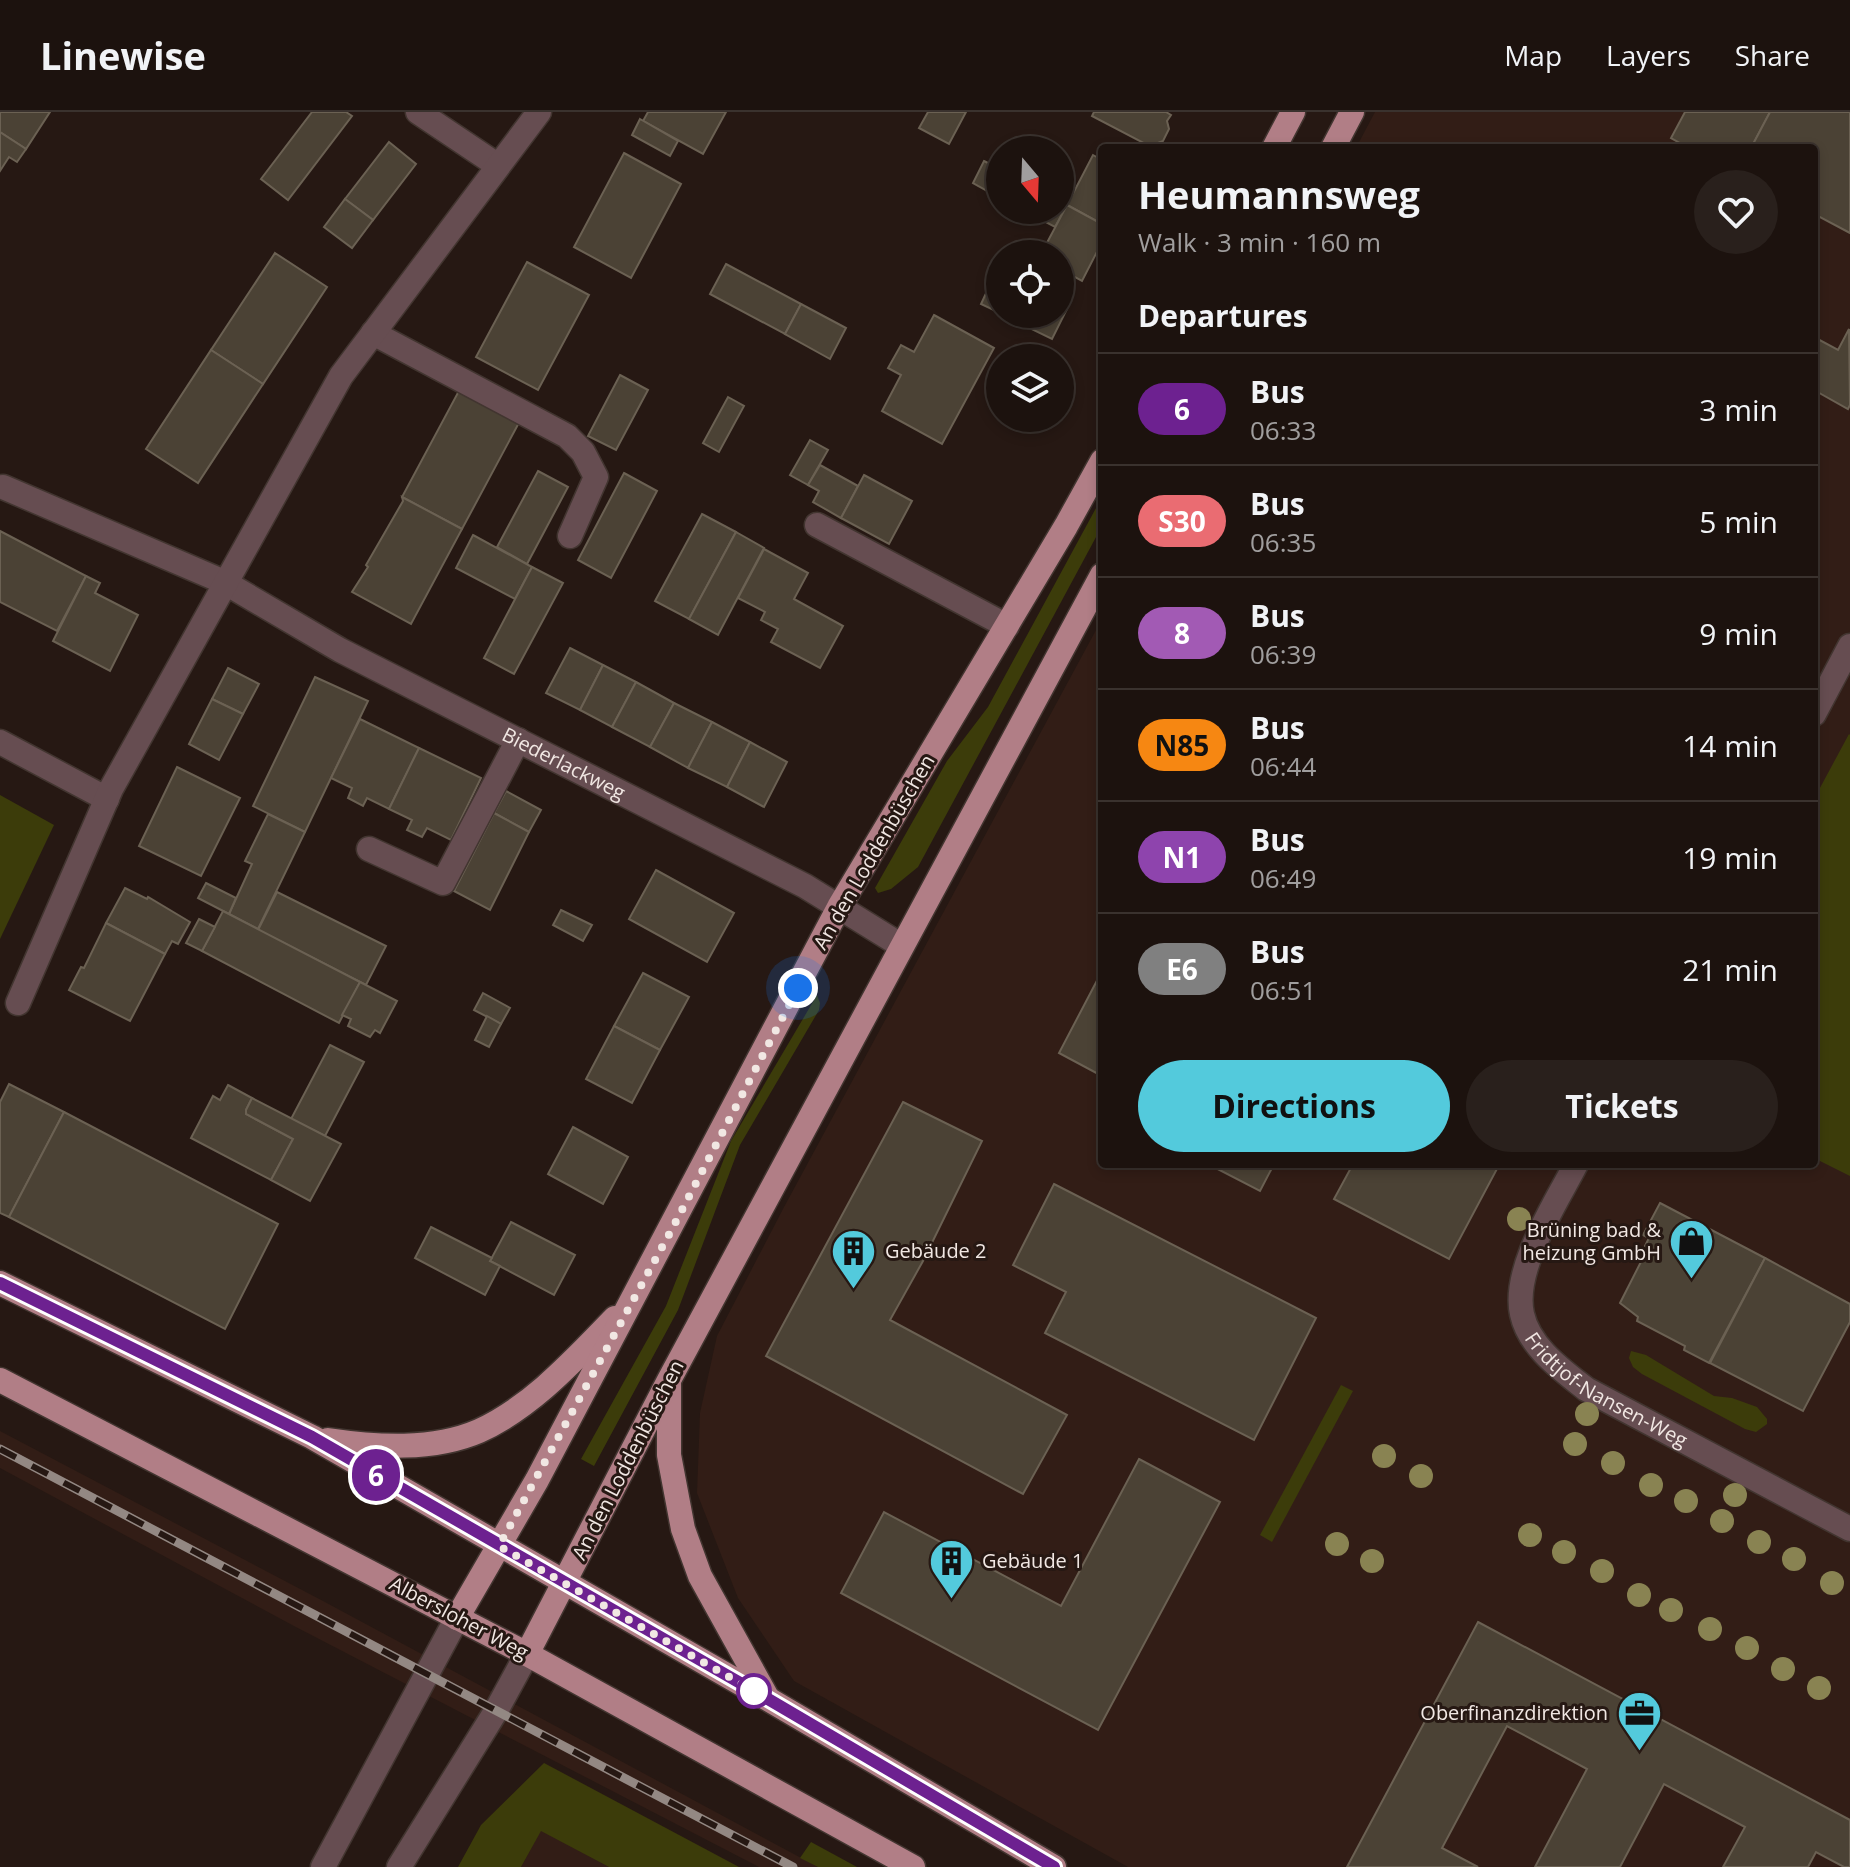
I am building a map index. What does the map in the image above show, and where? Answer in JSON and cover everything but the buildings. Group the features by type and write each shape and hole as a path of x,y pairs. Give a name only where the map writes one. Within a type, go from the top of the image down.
{"main road":[{"path":"1276,144 1293,112"},
{"path":"1335,144 1352,112"},
{"name":"An den Loddenbüschen","path":"457,1618 634,1299 839,907 1098,468"},
{"name":"An den Loddenbüschen","path":"527,1654 669,1380 1098,582"},
{"path":"0,1283 312,1437 1054,1867"},
{"path":"312,1437 371,1446 439,1442 479,1431 530,1399 634,1299"},
{"name":"Albersloher Weg","path":"0,1380 527,1654 913,1867"},
{"path":"669,1380 669,1455 683,1529 700,1576 768,1699"}],"street":[{"path":"418,112 497,165"},
{"path":"18,1003 107,799 224,582 341,376 539,112"},
{"path":"373,333 567,436 583,452 596,477 570,536"},
{"name":"Biederlackweg","path":"3,487 224,582 340,650 805,886 902,946"},
{"path":"817,525 1007,626"},
{"path":"1818,706 1850,646"},
{"path":"369,849 443,883 518,740"},
{"path":"0,742 107,799"},
{"name":"Fridtjof-Nansen-Weg","path":"1574,1168 1539,1235 1524,1278 1522,1317 1541,1348 1551,1361 1586,1389 1850,1529"},
{"path":"323,1867 457,1618"},
{"path":"399,1867 496,1711 527,1654"}],"shaded area":[{"path":"1375,112 1850,112 1850,1867 1128,1867 794,1681 738,1598 697,1493 700,1413 717,1336 1098,626 1098,1168 1818,1168 1818,144 1358,144"},
{"path":"1098,504 1098,533 918,867 891,889 878,893 875,888 947,761 988,707"},
{"path":"1849,734 1850,1176 1818,1160 1818,792"},
{"path":"0,795 54,825 0,939"},
{"path":"817,995 819,1010 740,1145 678,1310 594,1466 581,1459 666,1306 731,1141"},
{"path":"1631,1351 1646,1355 1714,1396 1732,1398 1757,1407 1767,1419 1767,1424 1756,1432 1745,1429 1642,1374 1633,1367 1629,1358"},
{"path":"1341,1385 1353,1391 1272,1542 1260,1535"},
{"path":"0,1431 818,1867 759,1867 294,1626 0,1468"},
{"path":"544,1763 739,1867 609,1867 541,1831 521,1867 458,1867 481,1825"},
{"path":"541,1830 609,1867 521,1867"},
{"path":"811,1842 857,1867 818,1867 800,1858"}],"railway":[{"path":"0,1449 793,1867"}],"bus line":[{"name":"6","path":"0,1283 312,1437 1054,1867"}],"place":[{"name":"Brüning bad & heizung GmbH","path":"1692,1281"},
{"name":"Gebäude 2","path":"854,1290"},
{"name":"Gebäude 1","path":"951,1600"},
{"name":"Oberfinanzdirektion","path":"1639,1752"}],"route":[{"path":"754,1691 499,1546 672,1229 798,988"}]}
